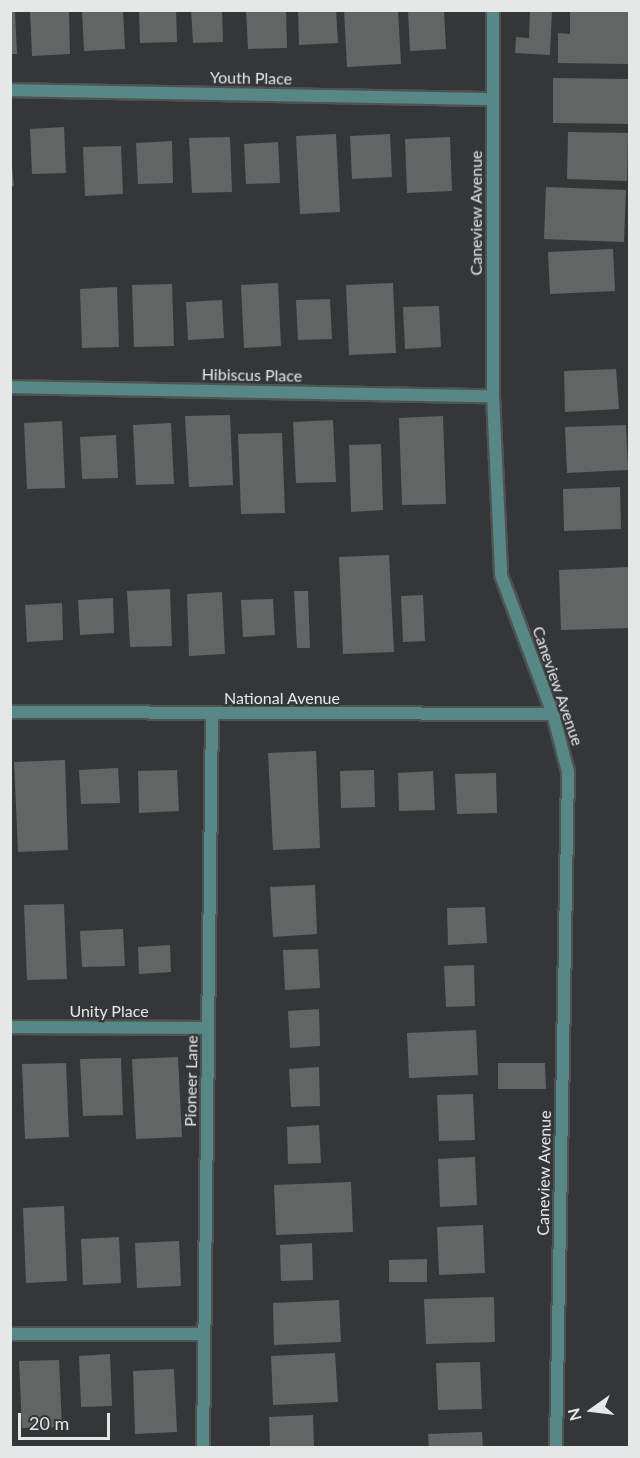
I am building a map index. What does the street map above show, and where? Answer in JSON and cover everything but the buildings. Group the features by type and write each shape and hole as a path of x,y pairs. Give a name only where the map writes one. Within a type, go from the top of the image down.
{"street":[{"name":"Caneview Avenue","path":"494,10 493,396 501,575 553,714 568,772 556,1448"},
{"name":"Youth Place","path":"10,90 492,99"},
{"name":"Hibiscus Place","path":"10,387 493,396"},
{"name":"National Avenue","path":"10,712 212,715 553,714"},
{"name":"Pioneer Lane","path":"203,1448 212,715"},
{"name":"Unity Place","path":"10,1027 208,1028"},
{"path":"10,1334 204,1334"}]}
